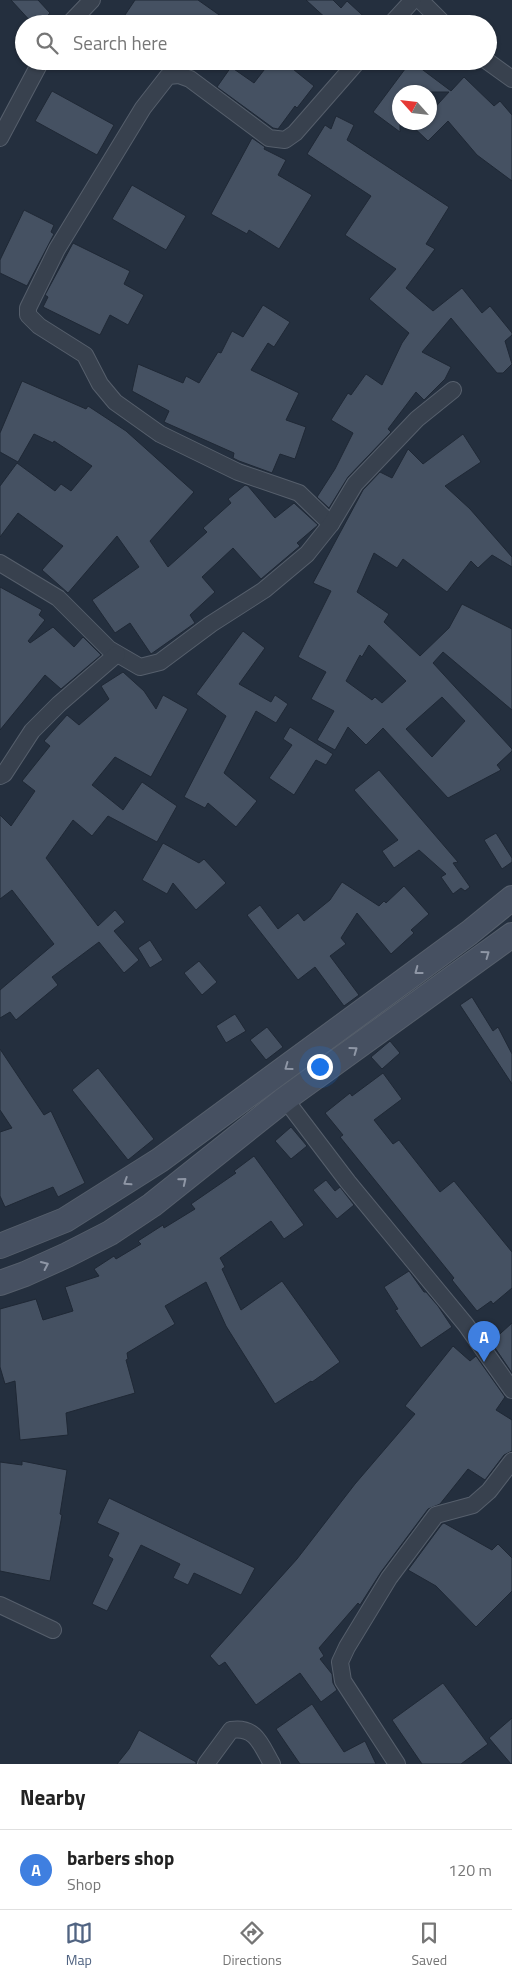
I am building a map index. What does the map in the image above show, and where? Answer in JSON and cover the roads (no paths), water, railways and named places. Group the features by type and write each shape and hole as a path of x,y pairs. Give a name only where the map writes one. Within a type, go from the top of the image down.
{"main road":[{"path":"0,1246 65,1220 160,1160 469,933 512,898"},
{"path":"0,1283 25,1274 67,1254 110,1232 145,1210 285,1099 512,935"}],"street":[{"path":"78,15 92,0"},
{"path":"399,15 413,0"},
{"path":"420,0 435,15"},
{"path":"497,68 512,79"},
{"path":"0,138 36,70"},
{"path":"331,524 299,493 238,472 168,438 115,402 100,384 84,354 39,326 28,315 28,308 56,249 143,108 168,76 179,75 190,79 270,138 285,140 350,70"},
{"path":"0,562 58,598 109,649 140,667 160,662 211,624 264,590 307,554 331,524 355,484 417,419 453,390"},
{"path":"0,776 4,774 32,731 59,704 118,654"},
{"path":"285,1099 348,1182 466,1325 512,1390"},
{"path":"397,1764 343,1682 340,1662 347,1646 389,1578 436,1515 473,1505 489,1491 512,1460"},
{"path":"0,1604 53,1630"},
{"path":"206,1764 231,1730 242,1728 254,1734 272,1764"}],"place":[{"name":"barbers shop","path":"484,1362"}]}
